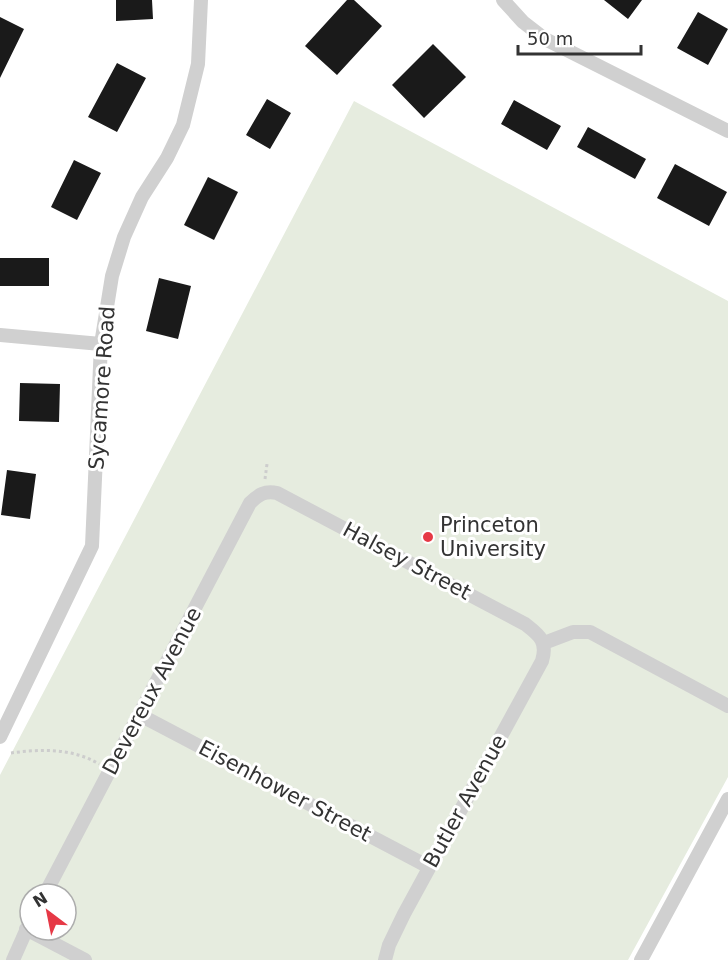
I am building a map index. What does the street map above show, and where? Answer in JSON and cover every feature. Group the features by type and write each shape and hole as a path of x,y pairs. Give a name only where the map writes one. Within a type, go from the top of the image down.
{"street":[{"name":"Sycamore Road","path":"0,737 92,546 101,344 112,276 124,237 142,197 167,158 183,125 198,64 201,0"},
{"path":"503,0 523,22 545,39 728,131"},
{"path":"0,335 101,344"},
{"name":"Halsey Street","path":"264,493 270,491 277,493 515,618 537,633 544,643"},
{"name":"Devereux Avenue","path":"51,882 250,503 264,493"},
{"path":"544,643 573,632 590,632 728,706"},
{"name":"Butler Avenue","path":"385,960 389,945 429,867 542,661 545,651 544,643"},
{"name":"Eisenhower Street","path":"140,715 429,867"},
{"path":"640,960 728,799"},
{"path":"13,960 21,942"},
{"path":"55,942 85,960"}],"path":[{"path":"11,753 34,750 74,753 89,758 110,771"}],"shaded area":[{"name":"Princeton University","path":"354,101 728,301 728,777 628,960 0,960 0,775"}],"building":[{"path":"116,0 152,0 153,19 116,21"},
{"path":"347,0 354,0 382,26 337,75 305,46"},
{"path":"604,0 642,0 628,19"},
{"path":"698,12 728,29 708,65 677,48"},
{"path":"0,17 24,29 0,78"},
{"path":"433,44 466,77 424,118 392,85"},
{"path":"117,63 146,78 117,132 88,117"},
{"path":"267,99 291,113 270,149 246,135"},
{"path":"514,100 561,126 547,150 501,124"},
{"path":"588,127 646,159 635,179 577,147"},
{"path":"74,160 101,173 77,220 51,207"},
{"path":"675,164 727,192 709,226 657,198"},
{"path":"208,177 238,192 214,240 184,225"},
{"path":"0,258 49,258 49,286 0,286"},
{"path":"159,278 191,286 178,339 146,331"},
{"path":"20,383 60,384 59,422 19,421"},
{"path":"7,470 36,474 30,519 1,515"}],"place":[{"name":"Princeton University","path":"428,537"}]}
